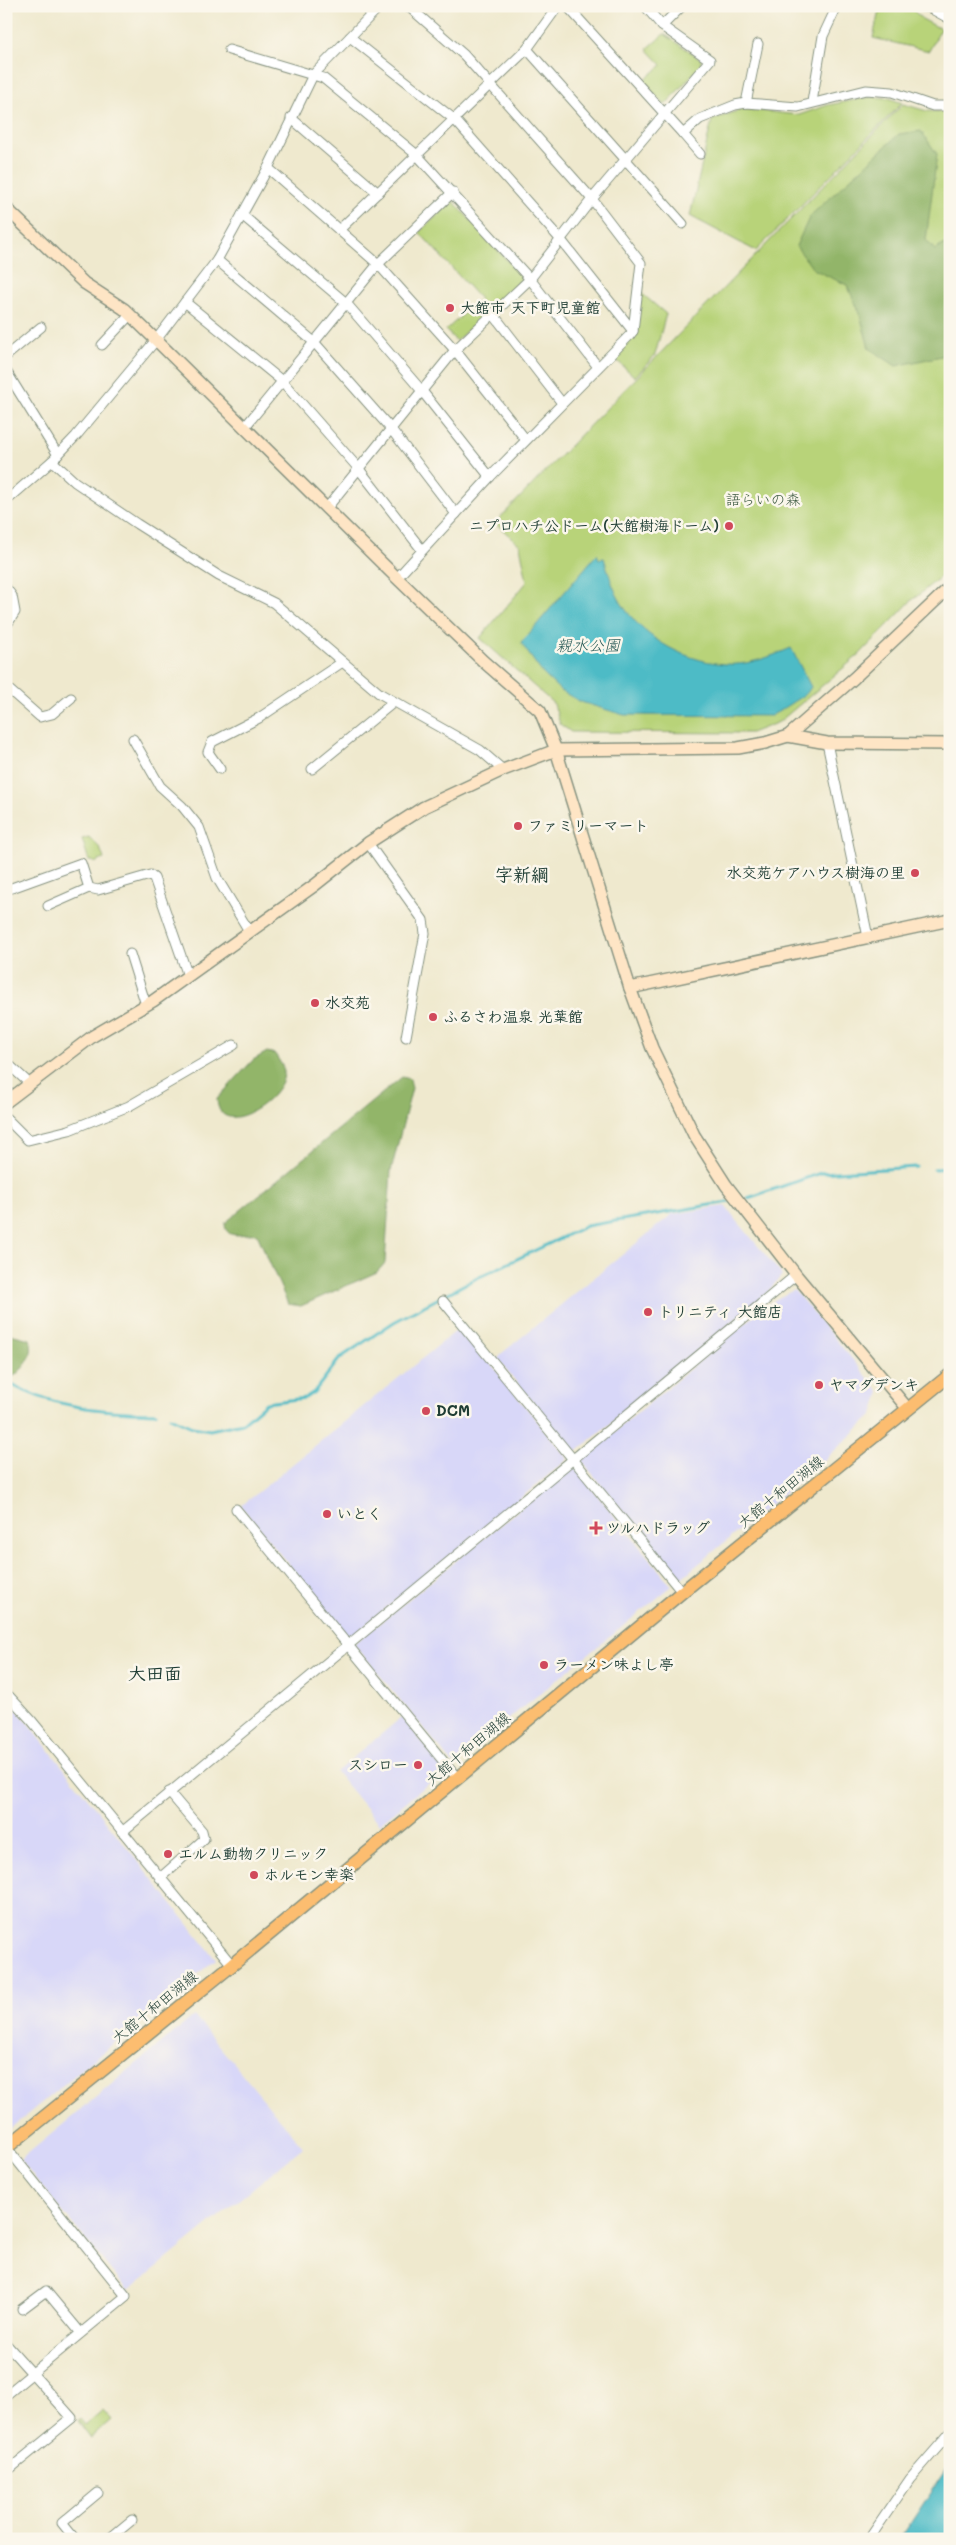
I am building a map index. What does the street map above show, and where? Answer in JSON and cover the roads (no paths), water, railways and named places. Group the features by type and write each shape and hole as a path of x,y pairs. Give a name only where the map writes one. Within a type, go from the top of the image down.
{"main road":[{"name":"大館十和田湖線","path":"7,2148 458,1779 682,1592 950,1375"}],"street":[{"path":"6,501 55,458 156,340 217,260 268,168 313,75 380,6"},
{"path":"397,578 490,477 632,330 640,263 592,199 490,87 464,55 408,6"},
{"path":"339,230 490,87 527,49 558,6"},
{"path":"567,6 700,154"},
{"path":"326,509 455,350 530,279 592,199 710,60 662,26 645,6"},
{"path":"662,26 682,6"},
{"path":"812,102 823,36 837,6"},
{"path":"909,6 928,7 950,18"},
{"path":"350,37 455,120 561,240 632,330"},
{"path":"746,103 758,44"},
{"path":"527,49 683,224"},
{"path":"229,50 323,78 417,155 453,192 530,279 598,367"},
{"path":"683,134 700,119 746,103 798,107 866,90 892,92 933,106 950,106"},
{"path":"291,118 378,193"},
{"path":"268,168 378,264 455,350 526,440"},
{"path":"244,428 378,264 453,192"},
{"path":"6,208 84,283 130,315 397,578 484,662 540,711 556,750 630,988 652,1048 694,1135 726,1185 796,1275 908,1409"},
{"path":"242,215 346,303 422,391 490,477"},
{"path":"217,260 314,342 391,430 456,514"},
{"path":"185,302 282,381 359,469 422,550"},
{"path":"493,314 562,404"},
{"path":"102,345 130,315"},
{"path":"6,356 41,327"},
{"path":"6,371 55,458 75,482 219,576 274,603 341,663 379,693 480,750 503,770"},
{"path":"6,1102 93,1036 146,1005 188,976 315,885 368,843 424,807 503,770 556,750 738,748 788,736 854,678 950,587"},
{"path":"6,588 12,596 15,612 6,626"},
{"path":"220,769 208,752 212,742 259,718 341,663"},
{"path":"6,687 40,718 52,714 71,698"},
{"path":"312,769 394,702"},
{"path":"788,736 827,743 950,744"},
{"path":"133,739 160,786 182,806 200,828 216,878 249,931"},
{"path":"827,743 868,938"},
{"path":"368,843 423,920 425,933 406,1037"},
{"path":"6,890 81,863 89,888"},
{"path":"48,906 89,888 98,890 150,875 154,878 188,976"},
{"path":"630,988 950,920"},
{"path":"130,954 146,1005"},
{"path":"6,1118 28,1140 69,1130 129,1106 234,1045"},
{"path":"6,1062 30,1084"},
{"path":"122,1832 796,1275"},
{"path":"443,1301 682,1592"},
{"path":"236,1509 458,1779"},
{"path":"6,1699 9,1696 32,1721 232,1965"},
{"path":"160,1878 204,1839 202,1831 169,1792"},
{"path":"6,2395 80,2332 126,2296 7,2148"},
{"path":"22,2309 46,2291 80,2332"},
{"path":"6,2344 72,2418 6,2472"},
{"path":"869,2539 910,2479 950,2433"},
{"path":"75,2539 62,2523 98,2493"},
{"path":"109,2539 132,2520"}],"water":[{"name":"親水公園","path":"597,554 599,559 604,558 611,581 625,609 636,622 662,643 692,657 725,664 742,664 767,658 791,648 811,687 807,693 771,716 624,715 581,702 561,691 543,674 521,643"},
{"path":"950,2463 950,2539 900,2539"}],"waterway":[{"path":"748,1198 821,1173 916,1167"},
{"path":"934,1169 950,1168"},
{"path":"170,1417 192,1427 210,1430 243,1423 266,1403 305,1398 314,1392 340,1358 394,1322 469,1282 586,1226 728,1202"},
{"path":"6,1382 42,1398 79,1407 98,1410 156,1413"}],"place":[{"name":"大館市 天下町児童館","path":"450,308"},
{"name":"ニプロハチ公ドーム(大館樹海ドーム)","path":"729,526"},
{"name":"ファミリーマート","path":"518,826"},
{"name":"水交苑ケアハウス樹海の里","path":"915,873"},
{"name":"水交苑","path":"315,1003"},
{"name":"ふるさわ温泉 光葉館","path":"433,1017"},
{"name":"トリニティ 大館店","path":"648,1312"},
{"name":"ヤマダデンキ","path":"819,1385"},
{"name":"DCM","path":"426,1411"},
{"name":"いとく","path":"327,1514"},
{"name":"ツルハドラッグ","path":"596,1528"},
{"name":"ラーメン味よし亭","path":"544,1665"},
{"name":"スシロー","path":"418,1765"},
{"name":"エルム動物クリニック","path":"168,1854"},
{"name":"ホルモン幸楽","path":"254,1875"}],"district":[{"name":"字新綱","path":"522,875"},
{"name":"大田面","path":"155,1674"}],"park label":[{"name":"語らいの森","path":"763,500"}]}
